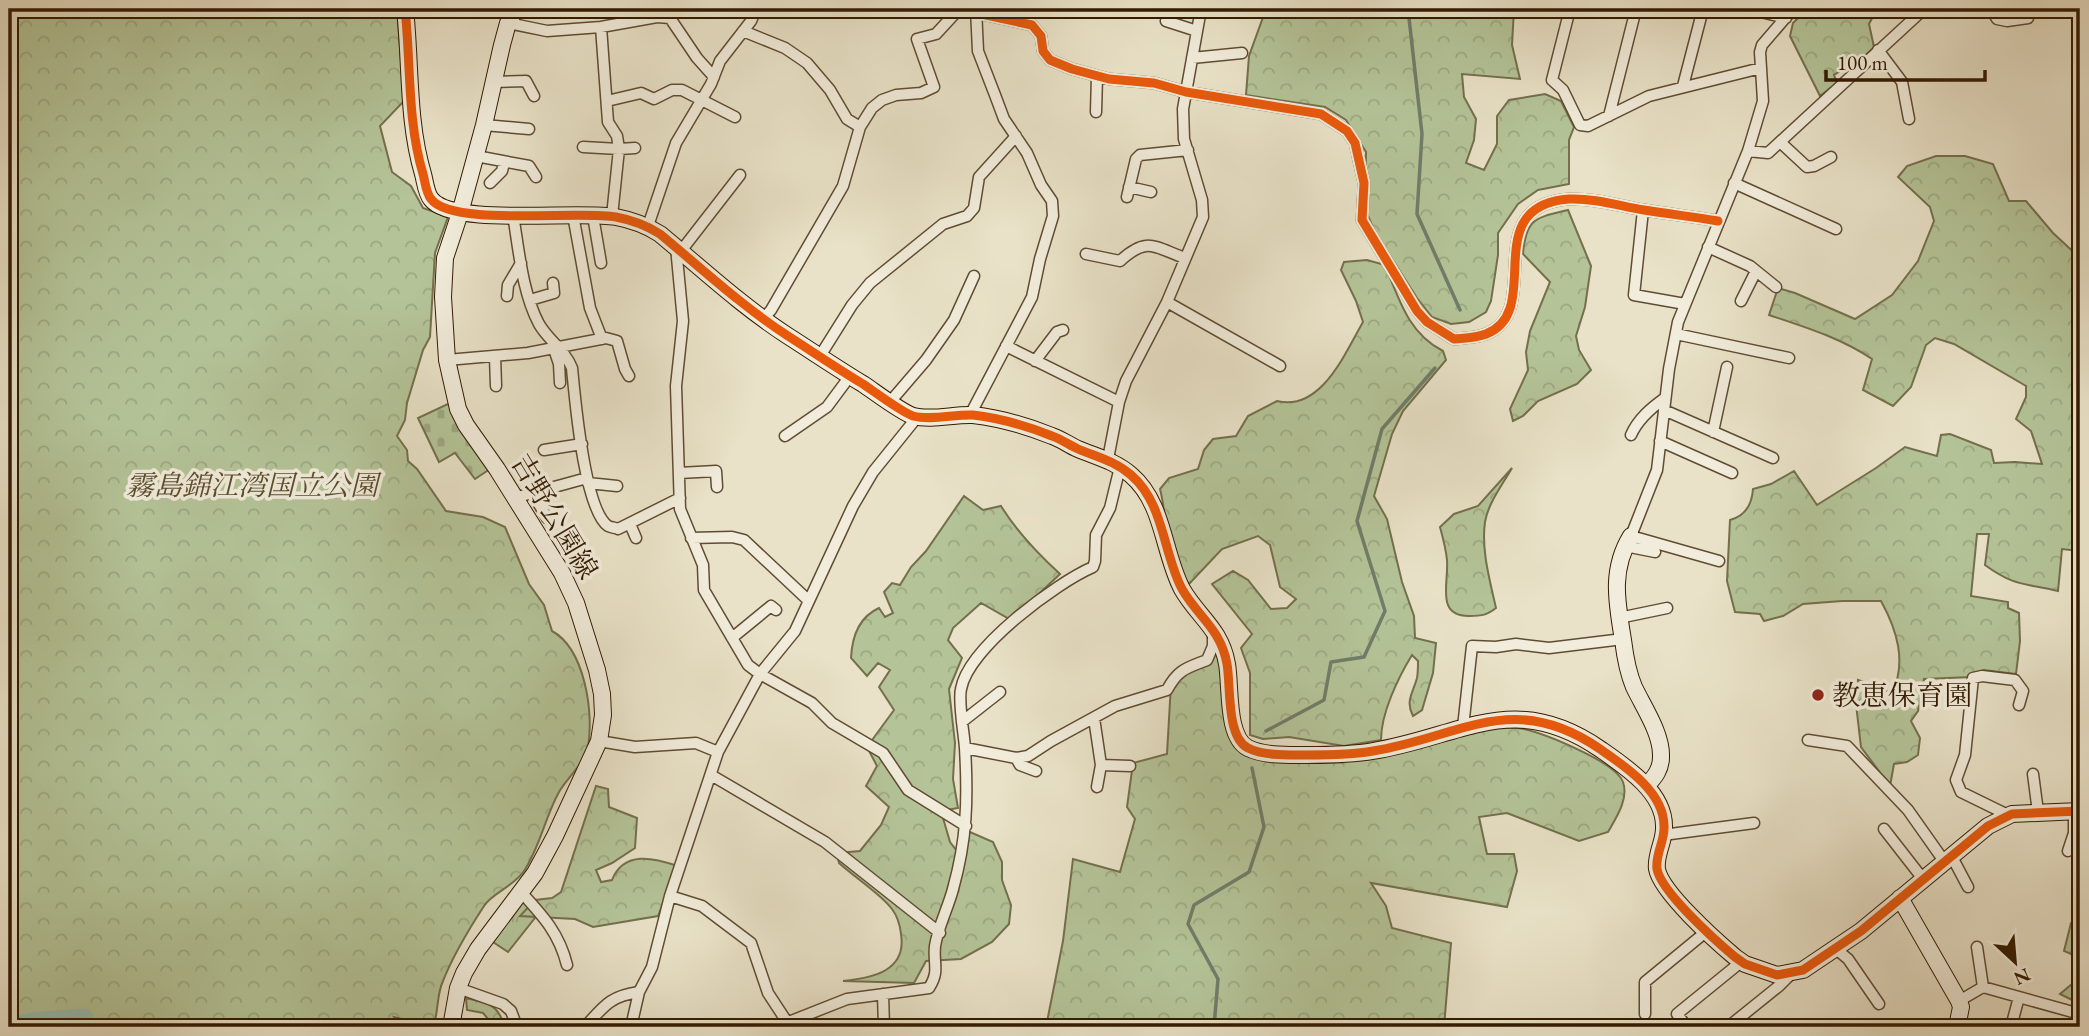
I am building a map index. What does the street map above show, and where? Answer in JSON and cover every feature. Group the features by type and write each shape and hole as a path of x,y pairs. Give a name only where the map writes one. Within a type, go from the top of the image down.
{"street":[{"path":"405,9 410,106 420,164 431,199 442,207 460,213 612,216 648,226 786,335 913,416 996,417 1053,436 1077,449 1114,463 1132,475 1144,490 1161,528 1180,585 1213,628 1223,647 1231,687 1233,722 1237,738 1244,746 1254,750 1295,755 1345,754 1375,751 1494,720 1514,718 1552,725 1590,742 1647,785 1662,811 1663,835 1657,856 1657,871 1663,885 1741,962 1777,975 1790,975"},
{"path":"648,226 676,143 702,100 720,61 756,9"},
{"path":"764,318 843,186 860,127 872,108 882,100 896,95 921,93 934,87 918,39 936,34 958,9 1032,25 1041,36 1043,51 1050,60 1072,69 1109,79 1154,83 1186,92 1321,114 1347,131 1355,143 1364,183 1362,220 1418,311 1427,322 1454,339 1487,334 1501,325 1509,310 1516,279 1516,242 1529,213 1570,199 1718,221"},
{"path":"776,1027 847,999 929,988 936,977 935,947 954,886 968,805 961,688 978,654 1045,594 1093,567 1096,535 1110,508 1118,402 1167,302 1203,217 1202,200 1184,139 1183,109 1201,9"},
{"path":"1570,9 1552,80 1563,90 1580,125 1588,126 1649,96 1761,68"},
{"path":"1609,117 1636,9"},
{"path":"1683,86 1703,9"},
{"path":"1749,9 1789,13"},
{"path":"1748,151 1768,153 1924,9"},
{"path":"1991,9 1997,19 2007,21 2028,18"},
{"path":"970,415 1032,297 1053,216 1052,201 1004,119 978,51 976,11"},
{"path":"1647,785 1656,776 1662,756 1659,740 1632,684 1619,618 1617,567 1657,470 1665,398 1676,334 1685,304 1748,151 1763,101 1762,45 1789,13"},
{"path":"512,16 547,31 601,27 657,17 670,18 697,58 714,77"},
{"name":"吉野公園線","path":"451,1027 458,988 478,949 521,892 555,836 599,741 603,715 602,694 576,603 562,573 458,409 447,360 443,272 445,258 476,156 512,16"},
{"path":"1166,21 1197,31"},
{"path":"601,27 608,122 617,136 619,149 612,216"},
{"path":"743,31 785,48 807,63 830,90 847,119 860,127"},
{"path":"1878,50 1902,82 1909,119"},
{"path":"1192,58 1242,53"},
{"path":"1096,112 1097,76"},
{"path":"493,82 526,81 534,96"},
{"path":"607,101 641,93 654,99 671,90 682,90 735,117"},
{"path":"484,125 529,129"},
{"path":"820,356 852,305 870,283 943,224 967,216 974,208 979,177 1016,136"},
{"path":"1780,142 1807,167 1831,156"},
{"path":"583,147 635,148"},
{"path":"1151,192 1128,192 1136,159 1140,155 1188,150"},
{"path":"476,156 536,169"},
{"path":"490,183 502,171 504,163"},
{"path":"740,175 679,249 683,321 676,386 680,509 703,565 704,590 748,665 812,703 832,723 883,754 908,790 966,825"},
{"path":"1734,183 1836,229"},
{"path":"1643,210 1634,295 1685,304"},
{"path":"513,215 530,300 540,325 557,349 567,356 572,368 588,481 600,516 608,526 618,529 634,532 646,528"},
{"path":"573,215 590,308 602,339"},
{"path":"593,216 601,263"},
{"path":"1086,254 1120,261 1136,247 1146,245 1185,258"},
{"path":"1708,247 1756,271 1776,287"},
{"path":"507,296 508,285 522,263"},
{"path":"1741,301 1756,271"},
{"path":"890,401 926,360 954,320 974,276"},
{"path":"530,300 554,293 553,283"},
{"path":"1167,302 1280,366"},
{"path":"1035,360 1057,332 1063,330"},
{"path":"1676,334 1790,358"},
{"path":"447,360 557,349 602,339 617,341 629,376"},
{"path":"1006,346 1118,402"},
{"path":"557,349 560,383"},
{"path":"495,356 496,386"},
{"path":"1713,432 1727,367"},
{"path":"785,436 827,407 850,376"},
{"path":"1631,435 1635,426 1651,408 1665,398"},
{"path":"1664,410 1773,458"},
{"path":"631,1027 639,992 652,967 670,896 718,752 760,674 795,631 853,506 873,472 918,416"},
{"path":"1660,441 1732,473"},
{"path":"544,450 582,444"},
{"path":"679,473 716,471 717,486"},
{"path":"514,498 588,481 617,486"},
{"path":"533,494 547,518"},
{"path":"634,532 680,498"},
{"path":"691,538 732,537 744,540 809,601"},
{"path":"1628,541 1655,552"},
{"path":"1628,541 1719,561"},
{"path":"732,638 771,606 776,610"},
{"path":"1619,618 1667,608"},
{"path":"965,748 1016,758 1028,756 1115,706 1167,690 1174,676 1185,668 1208,660 1213,646 1213,628"},
{"path":"1463,727 1472,646 1516,644 1549,648 1623,639"},
{"path":"2008,815 1961,792 1956,780 1965,755 1973,678 1982,676 2015,680 2023,691 2018,705"},
{"path":"963,721 1000,692"},
{"path":"1094,718 1101,765 1097,787"},
{"path":"1808,740 1847,746 1908,810 1968,887"},
{"path":"599,741 635,747 696,743 718,752"},
{"path":"1016,758 1020,765 1036,771"},
{"path":"1101,765 1130,766"},
{"path":"2033,774 2038,811"},
{"path":"711,775 825,842 940,933"},
{"path":"1728,1027 1790,975 1803,970 1861,931 1988,826 2008,815 2079,810 2068,850"},
{"path":"1663,835 1754,823"},
{"path":"1884,829 1923,879"},
{"path":"2078,881 2080,847"},
{"path":"521,892 549,922 561,945 567,965"},
{"path":"670,896 702,906 751,943 768,993 787,1022"},
{"path":"1900,898 1959,1001 1961,1026"},
{"path":"1645,1014 1645,982 1707,931"},
{"path":"1977,947 1983,987"},
{"path":"1836,949 1848,959 1879,1004"},
{"path":"1687,1027 1677,1014 1741,962"},
{"path":"1959,1001 1983,987 2080,1014"},
{"path":"458,988 503,1004 511,1011 517,1027"},
{"path":"585,1027 618,995 639,992"},
{"path":"883,994 884,1027"},
{"path":"2011,1027 2019,997"}],"green space":[{"name":"霧島錦江湾国立公園","path":"9,9 397,9 404,101 380,126 392,172 411,186 423,208 448,217 435,253 430,337 423,350 407,403 405,420 397,436 407,450 408,461 417,469 446,511 483,517 505,527 529,584 544,605 552,631 572,652 579,667 585,683 590,717 586,753 559,792 524,871 487,902 451,962 441,987 433,1027 394,1017 399,1027 9,1027"},
{"path":"1266,9 1514,9 1512,45 1520,79 1462,74 1464,97 1476,119 1474,140 1466,163 1484,170 1497,144 1497,116 1509,100 1545,94 1561,101 1574,127 1569,140 1569,184 1538,190 1518,204 1498,233 1498,255 1491,301 1486,312 1469,322 1451,324 1432,317 1417,298 1375,232 1365,209 1366,152 1346,120 1325,107 1246,95 1249,56"},
{"path":"1807,9 1877,9 1869,24 1874,47 1865,56 1834,75 1837,83 1820,96 1790,36 1793,23"},
{"path":"1936,156 1965,156 1993,164 2009,201 2026,201 2053,233 2080,258 2080,551 2062,549 2058,591 2013,581 1985,565 1989,534 1977,534 1971,596 2008,602 2008,608 2019,613 2020,641 2016,674 1984,670 1972,677 1924,679 1918,711 1911,721 1920,738 1918,755 1907,762 1894,764 1890,786 1861,747 1856,704 1858,680 1892,693 1899,670 1898,646 1892,623 1881,601 1803,604 1783,616 1764,621 1760,614 1735,612 1727,581 1730,520 1747,509 1753,489 1771,484 1794,471 1817,505 1905,447 1937,456 1941,435 1950,434 1991,450 1994,463 2042,464 2031,431 2016,419 2026,397 2026,386 1954,344 1935,338 1926,345 1911,387 1893,406 1863,390 1872,359 1835,339 1769,315 1778,288 1855,319 1892,295 1918,261 1934,221 1930,207 1898,177 1907,166"},
{"path":"1568,210 1591,266 1585,307 1576,336 1579,350 1591,370 1577,384 1538,401 1523,416 1513,421 1510,409 1528,370 1526,352 1530,331 1550,282 1523,254 1524,242 1534,222 1547,215"},
{"path":"1367,260 1385,265 1413,325 1431,344 1443,351 1446,360 1403,411 1392,434 1374,496 1387,519 1402,582 1414,616 1415,638 1436,643 1433,673 1422,710 1413,716 1410,697 1417,678 1418,661 1412,655 1387,707 1381,740 1344,746 1289,737 1263,739 1250,735 1250,673 1241,648 1252,634 1212,584 1233,571 1248,580 1271,609 1287,608 1296,599 1280,587 1270,545 1258,536 1222,549 1189,584 1180,573 1170,550 1160,489 1169,478 1198,469 1204,450 1213,439 1236,436 1248,416 1277,401 1293,402 1306,398 1330,377 1363,322 1341,270 1344,262"},
{"path":"450,403 490,469 475,479 455,453 439,462 418,418"},
{"path":"1512,468 1492,501 1485,522 1485,554 1496,608 1487,614 1459,615 1452,611 1446,597 1447,560 1440,527 1454,514 1478,506"},
{"path":"964,496 983,510 1001,506 1028,542 1060,574 1011,620 981,603 953,628 948,640 962,658 949,689 955,743 953,779 958,808 941,811 950,842 957,851 970,832 993,842 1002,862 1002,880 1011,905 1009,924 992,942 961,959 926,961 914,983 843,981 866,978 886,970 899,957 901,947 899,924 892,909 839,863 837,853 860,851 881,825 889,807 866,786 877,766 867,747 894,710 879,687 890,670 878,663 867,676 851,658 853,643 858,628 872,612 879,608 885,617 893,613 884,592 892,583 900,585"},
{"path":"1216,647 1230,736 1261,759 1497,727 1514,728 1534,732 1579,750 1608,766 1623,782 1623,802 1608,832 1579,841 1507,813 1479,817 1487,854 1514,854 1517,871 1507,907 1371,883 1386,906 1392,928 1451,943 1444,1027 1046,1027 1063,941 1073,859 1120,872 1135,819 1127,807 1133,763 1167,754 1171,684"},
{"path":"596,786 608,789 609,807 637,818 635,848 596,870 601,882 612,880 617,870 632,860 650,859 678,866 658,916 593,927 575,919 520,916 535,900 552,898 561,892"},
{"path":"528,902 538,914 508,952 490,940 519,903"},
{"path":"2080,921 2080,958 2064,951 2071,923"},
{"path":"2080,960 2080,1004 2060,994 2072,984"},
{"path":"466,998 491,1006 499,1013 505,1027 495,1027 483,1013 467,1010"}],"waterway":[{"path":"1408,9 1422,134 1417,214 1460,310"},
{"path":"1266,731 1324,700 1331,662 1364,657 1385,611 1357,521 1382,429 1435,368"},
{"path":"1214,1027 1218,979 1188,924 1194,905 1249,872 1264,827 1252,768"},
{"path":"13,1027 32,1022 84,1018"}],"cycle path":[{"path":"405,9 412,113 418,154 429,196 443,208 489,215 598,215 639,223 660,234 771,325 908,414 928,418 973,415 1013,423 1055,437 1112,463 1131,475 1142,486 1157,514 1182,589 1220,641 1227,664 1233,722 1241,742 1248,748 1284,755 1356,753 1404,744 1487,722 1513,720 1540,722 1569,731 1632,772 1658,802 1664,826 1657,869 1678,903 1735,957 1745,964 1777,975 1803,970 1861,931 1988,826 2012,814 2080,811"},
{"path":"958,9 1032,25 1041,36 1043,51 1050,60 1072,69 1109,79 1154,83 1186,92 1321,114 1347,131 1355,143 1364,183 1362,220 1417,311 1427,322 1454,339 1486,334 1503,322 1511,304 1518,239 1525,220 1541,206 1569,199 1588,200 1718,221"}],"place":[{"name":"教恵保育園","path":"1818,695"}]}
